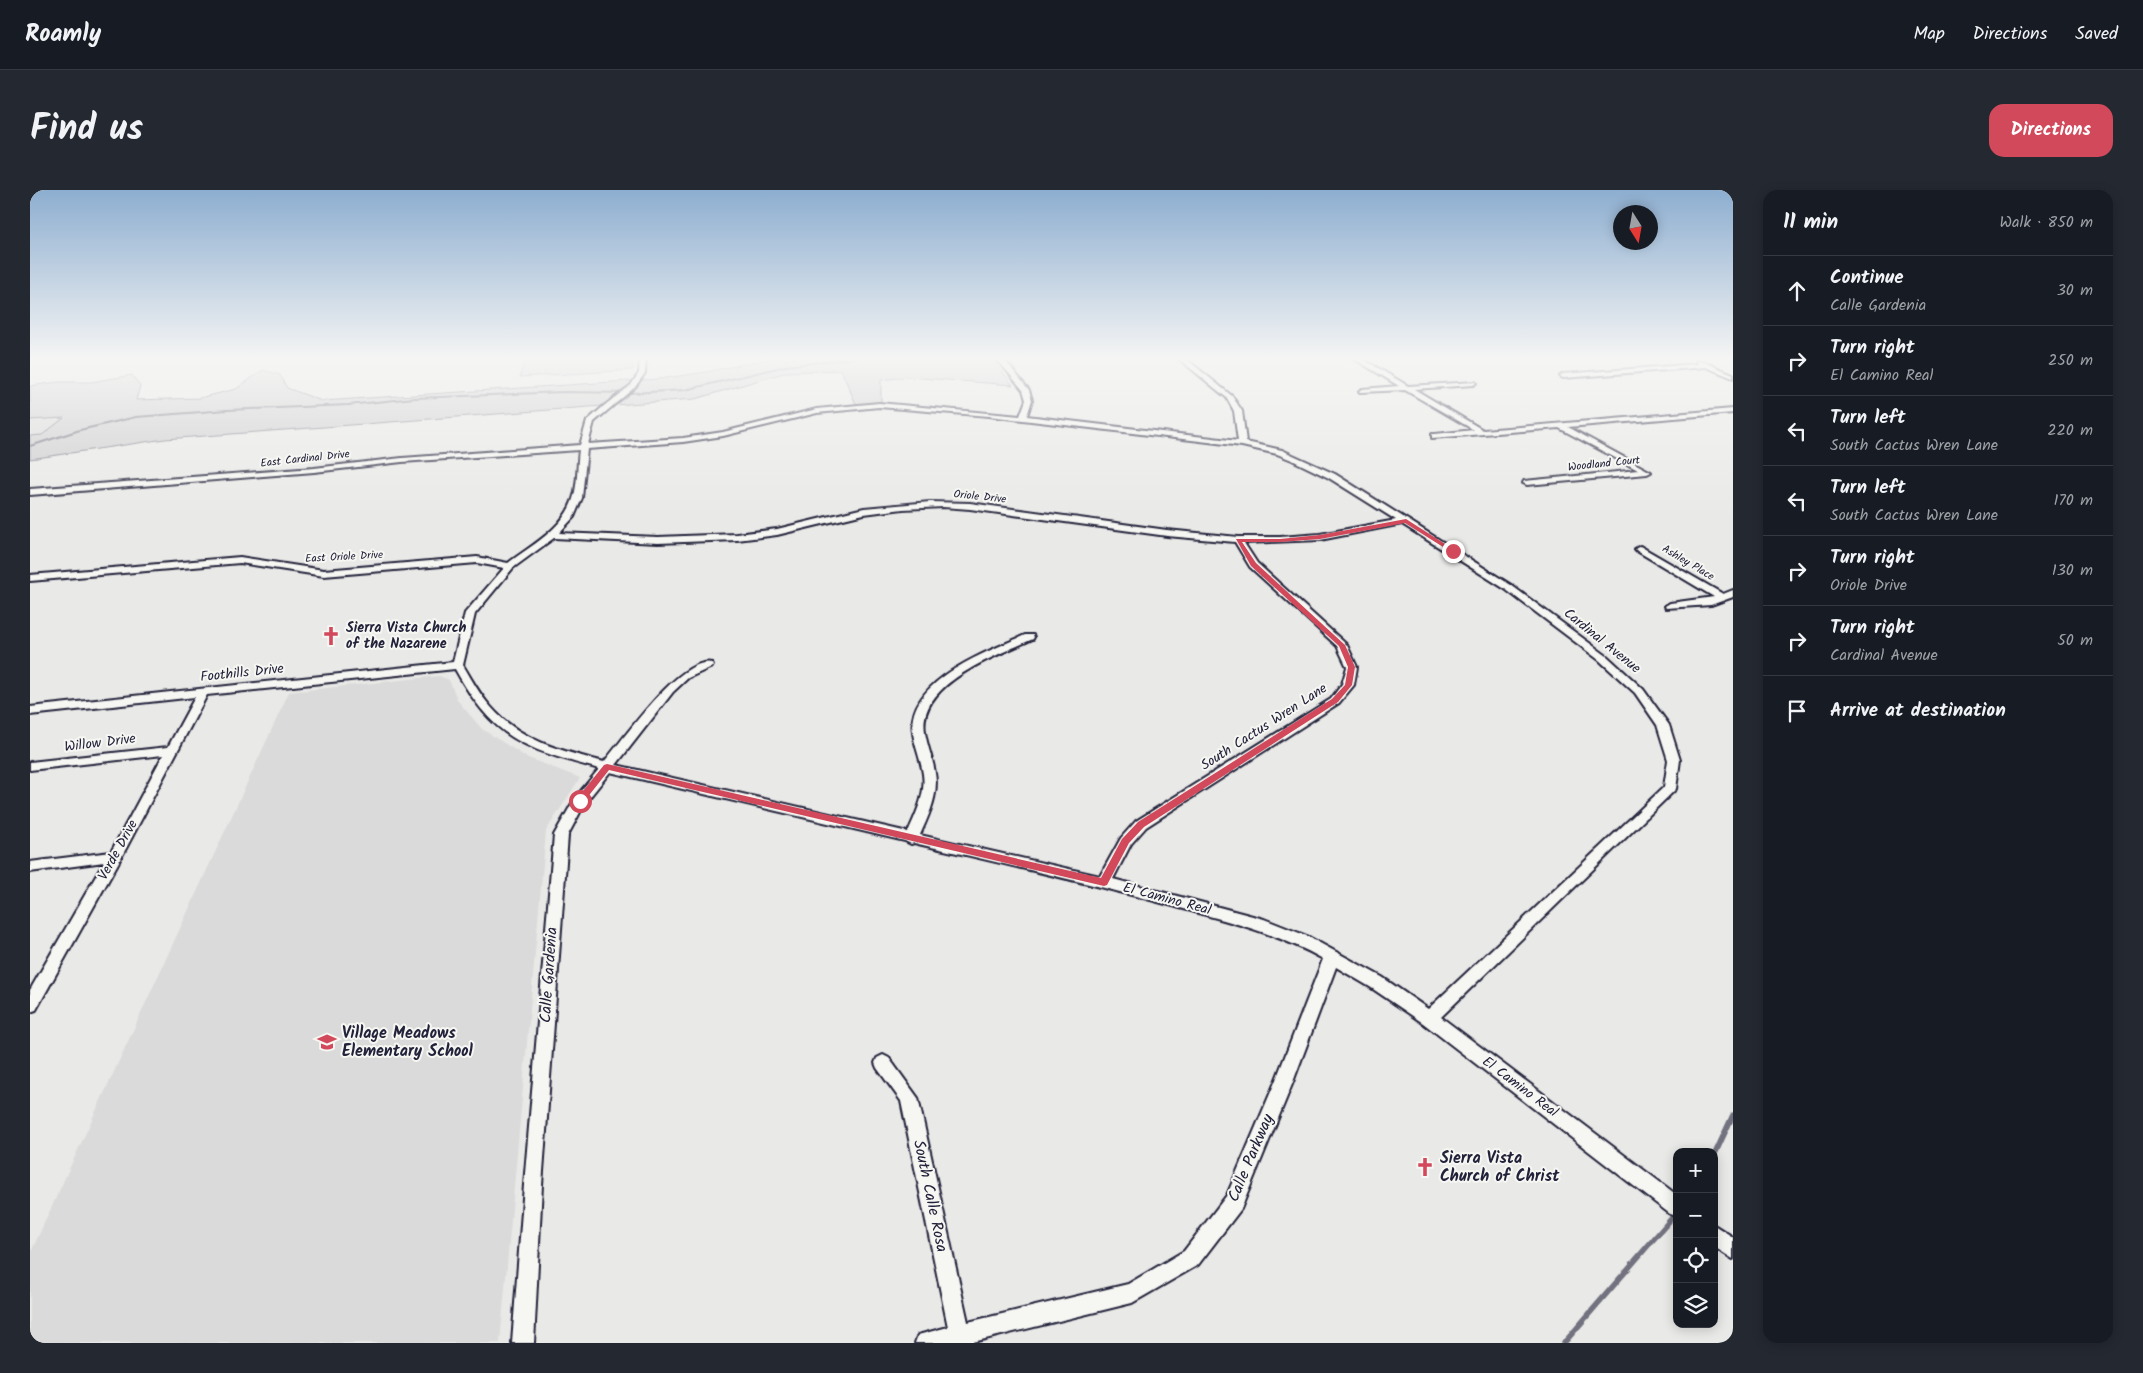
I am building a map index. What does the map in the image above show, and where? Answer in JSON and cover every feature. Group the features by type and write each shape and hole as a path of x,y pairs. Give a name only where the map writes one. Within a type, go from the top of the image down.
{"street":[{"path":"458,664 470,612 510,566 552,535 570,517 578,498 583,448 591,421 601,412"},
{"name":"East Cardinal Drive","path":"30,492 314,470 402,460 583,448 706,437 813,412"},
{"name":"East Cardinal Drive","path":"963,412 1023,418"},
{"path":"1023,418 1025,412"},
{"path":"1238,412 1242,444"},
{"path":"1448,412 1482,432"},
{"path":"1435,436 1712,412"},
{"name":"Cardinal Avenue","path":"1023,418 1242,444 1279,452 1311,465 1406,521 1508,587 1603,658 1639,691 1663,725 1674,760 1670,789 1429,1018"},
{"name":"Woodland Court","path":"1527,483 1647,472 1559,425"},
{"name":"Oriole Drive","path":"552,535 634,541 719,538 790,529 870,510 941,504 970,506 1167,533 1238,540 1280,540 1320,537 1406,521"},
{"name":"South Cactus Wren Lane","path":"1104,882 1126,841 1141,824 1335,701 1348,685 1352,667 1342,645 1253,564 1238,540"},
{"name":"Ashley Place","path":"1640,549 1723,598"},
{"name":"East Oriole Drive","path":"30,578 240,560 265,563 301,572 324,573 477,560 510,566"},
{"path":"1670,606 1711,602 1733,593"},
{"path":"911,839 924,810 930,783 920,738 919,714 932,692 958,671 1029,637"},
{"name":"El Camino Real","path":"458,664 484,710 509,732 536,747 607,767 911,839 1104,882 1264,925 1302,940 1332,956 1429,1018 1673,1203"},
{"name":"Foothills Drive","path":"30,711 458,664"},
{"name":"Calle Gardenia","path":"523,1343 533,1185 561,835 580,801 669,690 684,676 708,666"},
{"name":"Verde Drive","path":"32,1000 115,856 203,693"},
{"name":"Willow Drive","path":"30,766 173,750"},
{"path":"30,867 115,856"},
{"name":"Calle Parkway","path":"926,1343 1132,1293 1191,1258 1234,1202 1284,1082 1332,956"},
{"name":"South Calle Rosa","path":"883,1064 909,1098 960,1336"},
{"path":"1718,1238 1733,1249"}],"shaded area":[{"path":"30,412 525,412 165,439 30,459 30,436 42,435 64,418 30,420"},
{"path":"65,417 42,435 30,436 30,420"},
{"name":"Village Meadows Elementary School","path":"439,676 449,680 458,701 482,729 526,757 580,778 546,831 500,1343 30,1343 30,1254 289,692"}],"waterway":[{"path":"30,446 80,430 136,417 204,412"},
{"path":"1718,1148 1733,1115"},
{"path":"1564,1343 1673,1217"}],"place":[{"name":"Sierra Vista Church of the Nazarene","path":"331,636"},
{"name":"Village Meadows Elementary School","path":"327,1042"},
{"name":"Sierra Vista Church of Christ","path":"1425,1167"}],"route":[{"path":"580,801 607,767 1104,882 1126,841 1141,824 1335,701 1348,685 1352,667 1342,645 1253,564 1238,540 1280,540 1320,537 1406,521 1453,551"}]}
